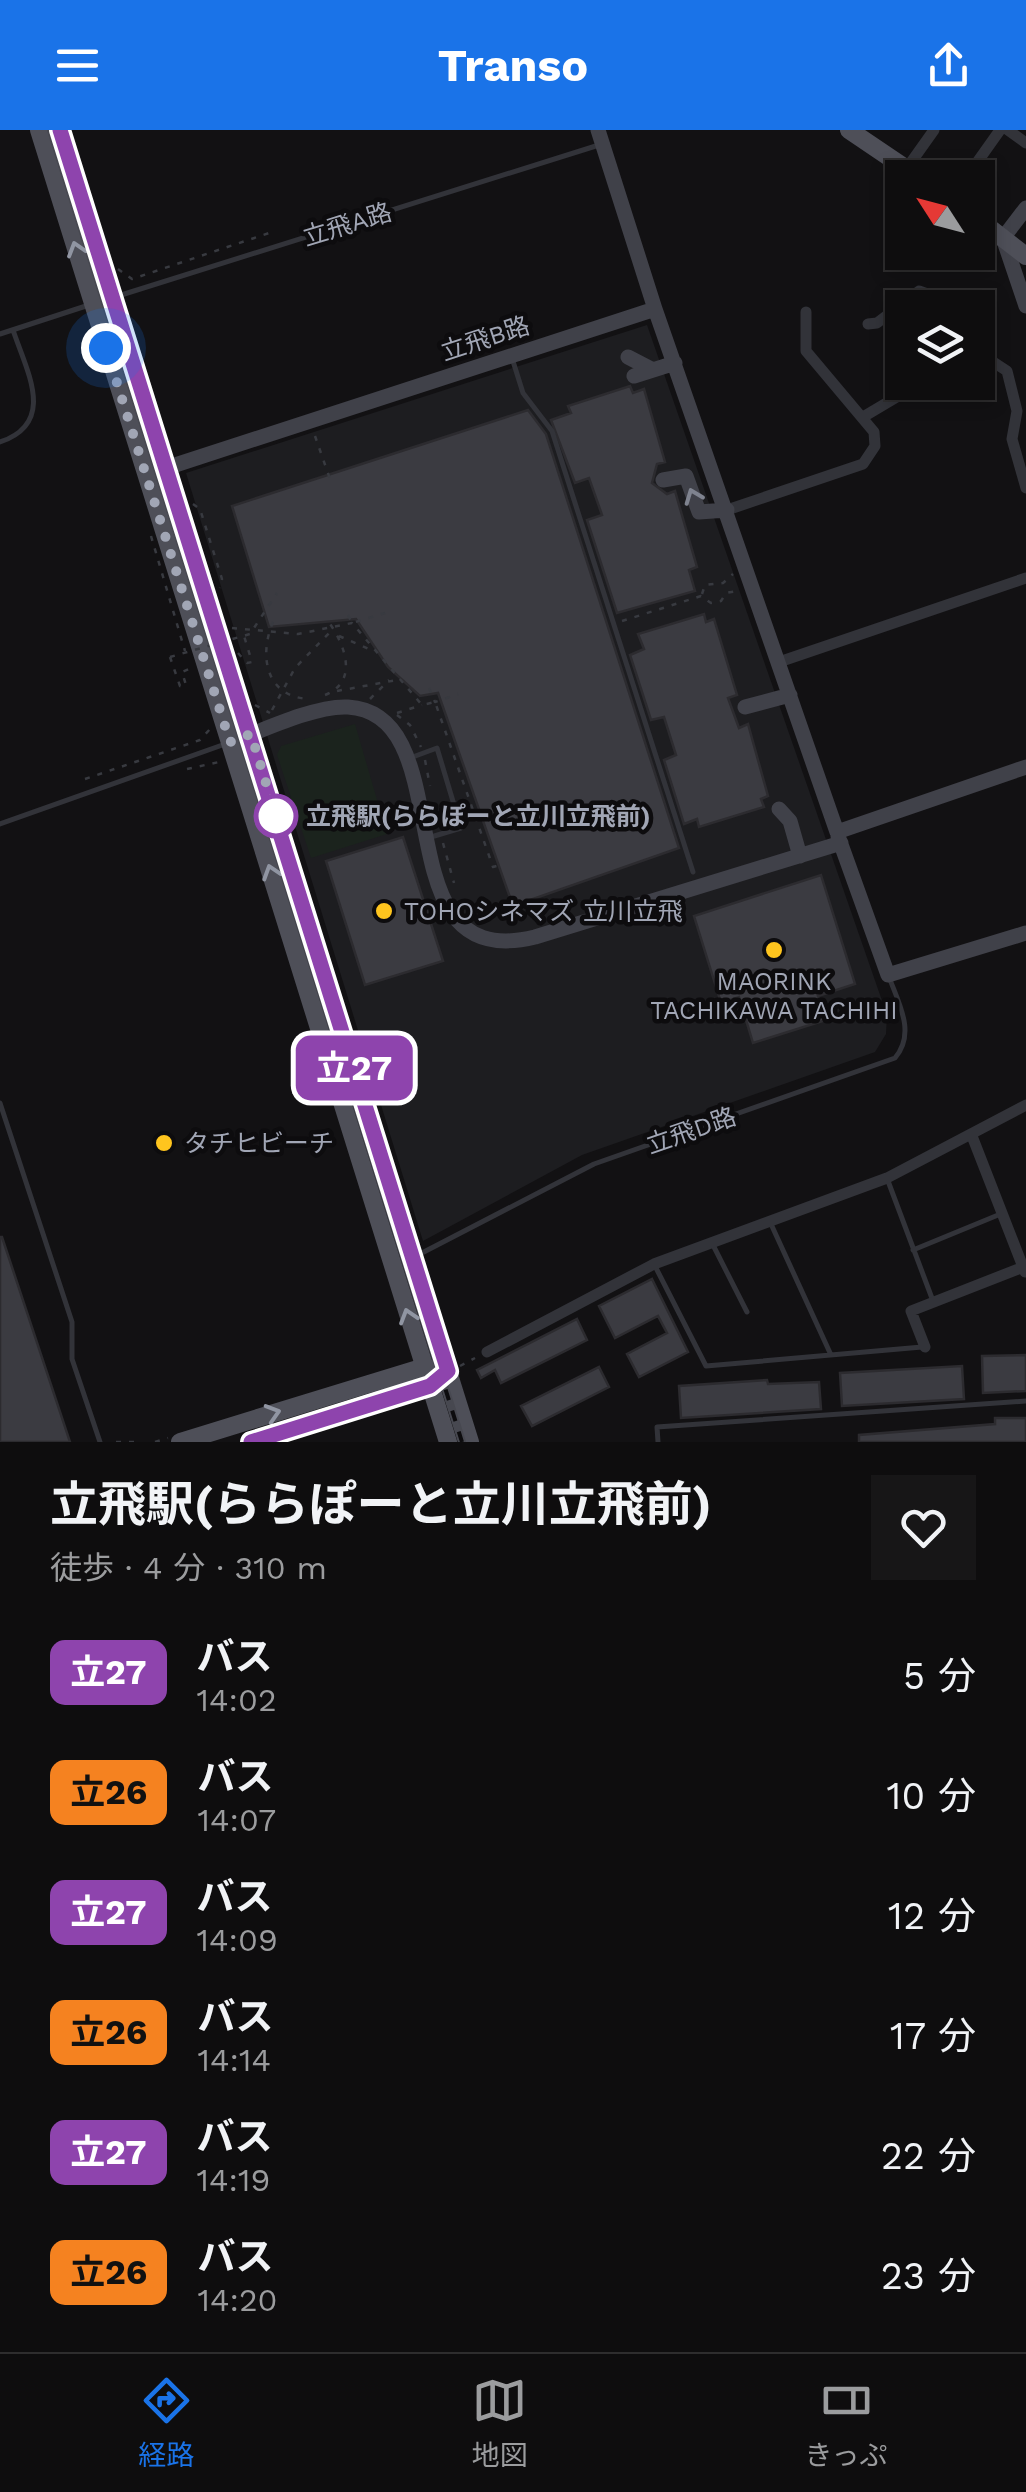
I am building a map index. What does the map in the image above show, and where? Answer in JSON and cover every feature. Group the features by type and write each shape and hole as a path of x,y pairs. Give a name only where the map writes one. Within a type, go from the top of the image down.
{"main road":[{"path":"39,130 448,1442"},
{"path":"60,130 412,1257 454,1369 470,1442"},
{"path":"850,130 895,160"},
{"path":"995,231 1026,256"},
{"path":"180,1442 424,1367 454,1369"},
{"path":"251,1442 430,1386 454,1369"}],"street":[{"path":"920,160 934,130"},
{"path":"979,160 1000,130"},
{"path":"1008,130 1026,143"},
{"path":"600,137 655,309 888,974 1026,933"},
{"path":"1026,208 1004,238 1026,306"},
{"name":"立飛B路","path":"166,468 655,309"},
{"path":"663,480 686,476 699,512 727,510 863,464 875,446 874,432 806,351 806,312"},
{"path":"868,324 885,313"},
{"path":"628,358 652,370"},
{"path":"995,362 1008,370 1017,410 1012,439 1026,488"},
{"path":"634,376 675,364"},
{"path":"863,417 892,400"},
{"path":"779,662 1026,578"},
{"path":"745,706 790,695"},
{"path":"230,742 336,707 352,707 386,722 396,733 407,759 455,920 480,938 509,944 800,856 1026,767"},
{"path":"780,810 790,821 800,856"},
{"path":"487,1352 654,1264 887,1178 1026,1105"},
{"path":"925,1347 911,1311 1025,1269 972,1136"}],"lane":[{"name":"立飛A路","path":"0,334 600,137"},
{"path":"0,442 26,429 36,413 13,330"},
{"path":"510,356 523,393 552,431 693,872"},
{"path":"0,824 230,742"},
{"path":"407,759 437,748 461,828 433,836"},
{"name":"立飛D路","path":"412,1257 438,1248 594,1164 896,1058 903,1048 905,1019 888,974"},
{"path":"0,1103 72,1322 72,1359 100,1442"},
{"path":"887,1178 933,1302"},
{"path":"914,1250 1002,1214"},
{"path":"770,1221 832,1355"},
{"path":"712,1242 747,1312"},
{"path":"654,1264 706,1366 925,1347"},
{"path":"658,1442 657,1427 1026,1401"}],"path":[{"path":"118,270 132,279 275,231"},
{"path":"313,430 330,479"},
{"path":"190,502 200,509 206,526 222,579 220,590"},
{"path":"152,531 150,540 182,648 196,667 182,672 186,684 180,686 170,658 244,636 250,634 277,592"},
{"path":"736,571 743,590 726,593 721,601 710,603 701,596 705,585 723,584 736,571"},
{"path":"723,584 726,593"},
{"path":"622,621 701,596"},
{"path":"244,636 252,662 246,663 230,628 269,633 334,628 385,613"},
{"path":"348,614 370,649 422,705"},
{"path":"324,702 335,700 334,692 344,674 348,652 328,621"},
{"path":"273,622 264,662 281,690 296,698 316,699 398,680"},
{"path":"254,705 272,714 281,690 312,647 334,628"},
{"path":"338,636 370,649"},
{"path":"241,654 244,670"},
{"path":"382,707 369,700 390,680"},
{"path":"429,688 493,867 504,864"},
{"path":"434,802 423,753 410,725 396,714 458,694"},
{"path":"85,779 200,740 213,722"},
{"path":"433,836 454,883"},
{"path":"454,1369 487,1352"},
{"path":"116,1442 134,1442"}],"shaded area":[{"path":"647,325 887,1015 886,1034 875,1052 582,1155 423,1241 186,473"},
{"path":"355,724 387,834 311,858 277,755 281,746"}],"building":[{"path":"630,386 633,393 644,389 665,462 657,464 652,483 667,494 675,491 697,567 689,570 695,591 617,613 587,520 602,515 589,478 575,483 551,420 571,413 568,406"},
{"path":"528,410 546,434 679,848 513,906 438,693 420,696 388,667 356,619 269,627 232,506"},
{"path":"704,614 706,622 714,619 737,695 728,698 739,728 748,724 768,796 761,799 764,807 699,827 697,819 684,824 664,760 676,755 664,717 651,720 630,655 644,649 638,634"},
{"name":"TOHOシネマズ 立川立飛","path":"403,837 443,961 365,985 326,861"},
{"name":"MAORINK TACHIKAWA TACHIHI","path":"821,875 855,984 818,996 826,1020 753,1043 739,997 721,1003 694,916"},
{"path":"2,1237 70,1442 0,1442"},
{"path":"652,1279 688,1352 639,1377 627,1354 667,1333 658,1316 615,1338 599,1306"},
{"path":"577,1319 587,1340 501,1383 495,1370 481,1378 477,1370"},
{"path":"1026,1355 1026,1391 983,1393 982,1356"},
{"path":"962,1366 964,1399 842,1406 840,1373"},
{"path":"599,1367 609,1387 532,1426 521,1406"},
{"path":"767,1380 768,1384 819,1382 821,1409 681,1418 679,1386"},
{"path":"995,1418 1026,1418 1026,1442 859,1442 859,1435 995,1424"}],"railway":[{"path":"51,130 462,1442"}],"bus line":[{"name":"立27","path":"60,130 448,1371 430,1386 251,1442"}],"place":[{"name":"立飛駅(ららぽーと立川立飛前)","path":"276,816"},
{"name":"TOHOシネマズ 立川立飛","path":"384,911"},
{"name":"MAORINK TACHIKAWA TACHIHI","path":"774,950"},
{"name":"タチヒビーチ","path":"164,1143"}],"route":[{"path":"106,348 230,742 251,734 276,816"}]}
